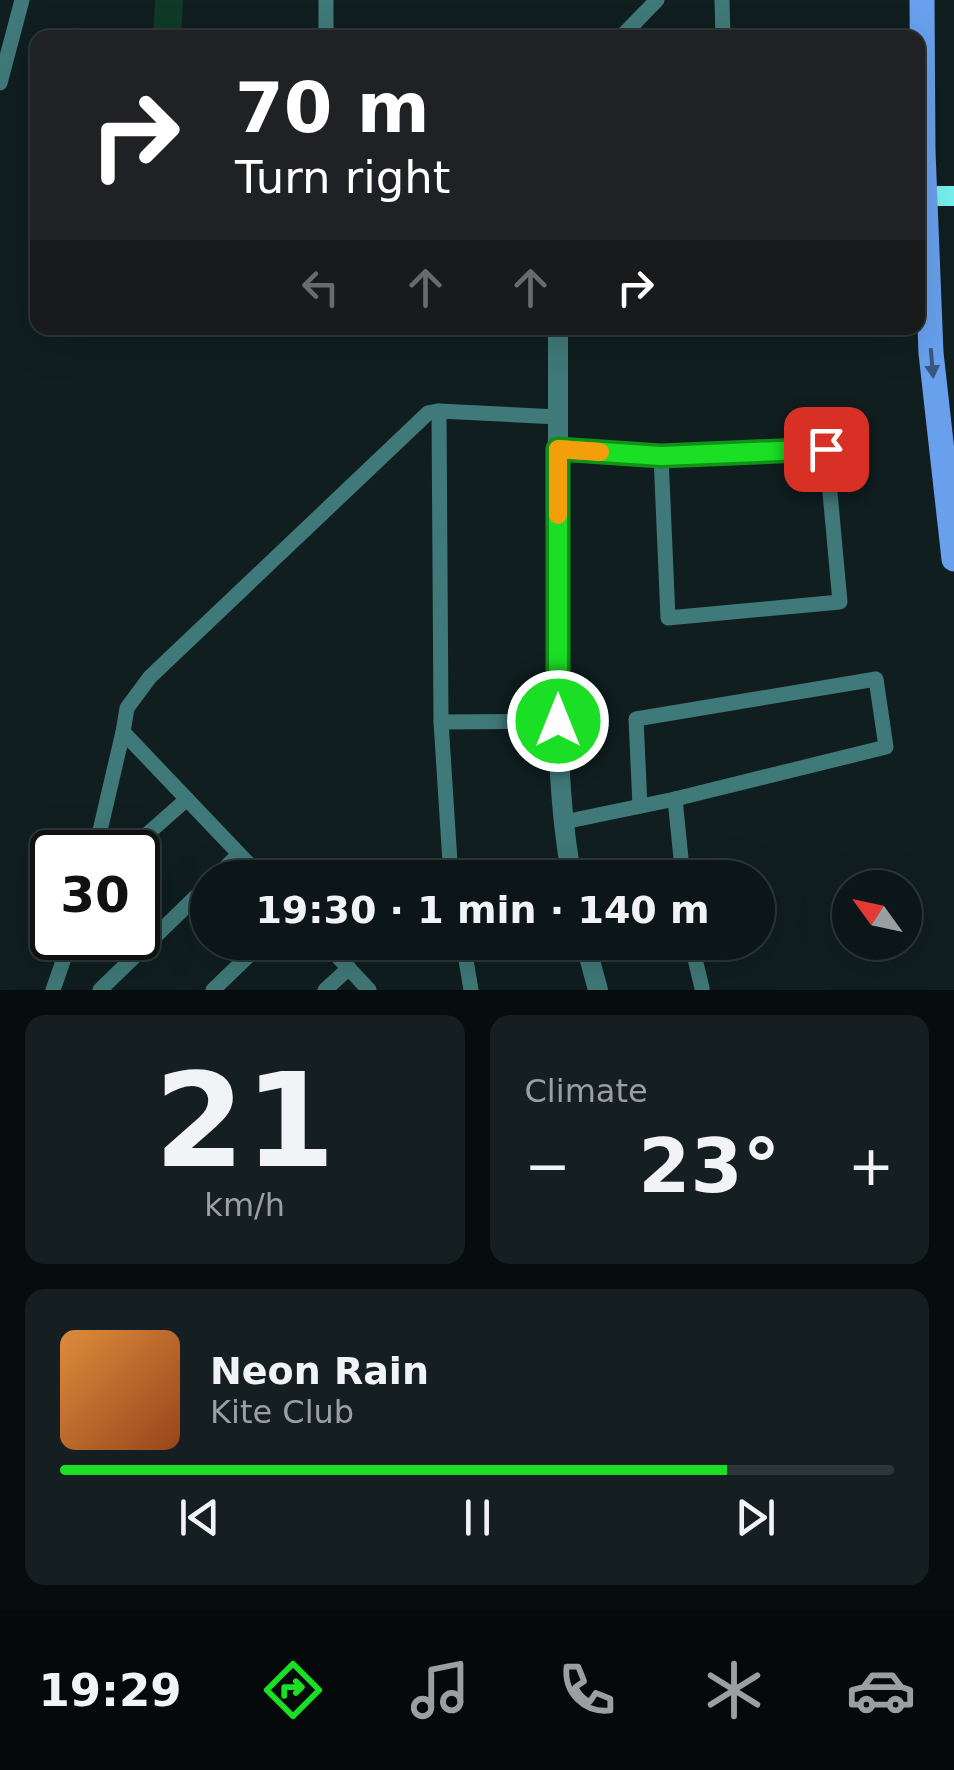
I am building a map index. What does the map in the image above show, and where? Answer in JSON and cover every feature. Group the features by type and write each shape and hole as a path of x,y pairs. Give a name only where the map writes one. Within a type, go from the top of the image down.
{"main road":[{"path":"922,0 922,30"},
{"path":"925,258 931,352 954,559"}],"street":[{"path":"925,196 954,196"},
{"path":"558,335 559,773 569,860"},
{"path":"590,960 598,990"}],"lane":[{"path":"0,83 22,0"},
{"path":"326,0 326,30"},
{"path":"628,30 657,0"},
{"path":"722,0 723,30"},
{"path":"439,411 440,722 450,860"},
{"path":"100,830 127,708 150,677 428,414 439,411 558,417"},
{"path":"558,449 661,456 826,449 840,602 668,618 661,456"},
{"path":"564,822 675,799 886,747 876,679 636,719 640,806"},
{"path":"440,722 558,721"},
{"path":"123,732 245,860"},
{"path":"675,799 681,860"},
{"path":"152,830 187,800"},
{"path":"233,860 239,854"},
{"path":"100,990 190,902"},
{"path":"57,988 65,960"},
{"path":"213,990 244,960"},
{"path":"341,960 369,990"},
{"path":"465,960 471,990"},
{"path":"695,960 702,988"},
{"path":"325,990 349,968"}],"waterway":[{"path":"167,30 169,0"}],"slow traffic":[{"path":"558,515 558,449 600,452"}],"route":[{"path":"558,721 558,449 661,456 826,449"}]}
